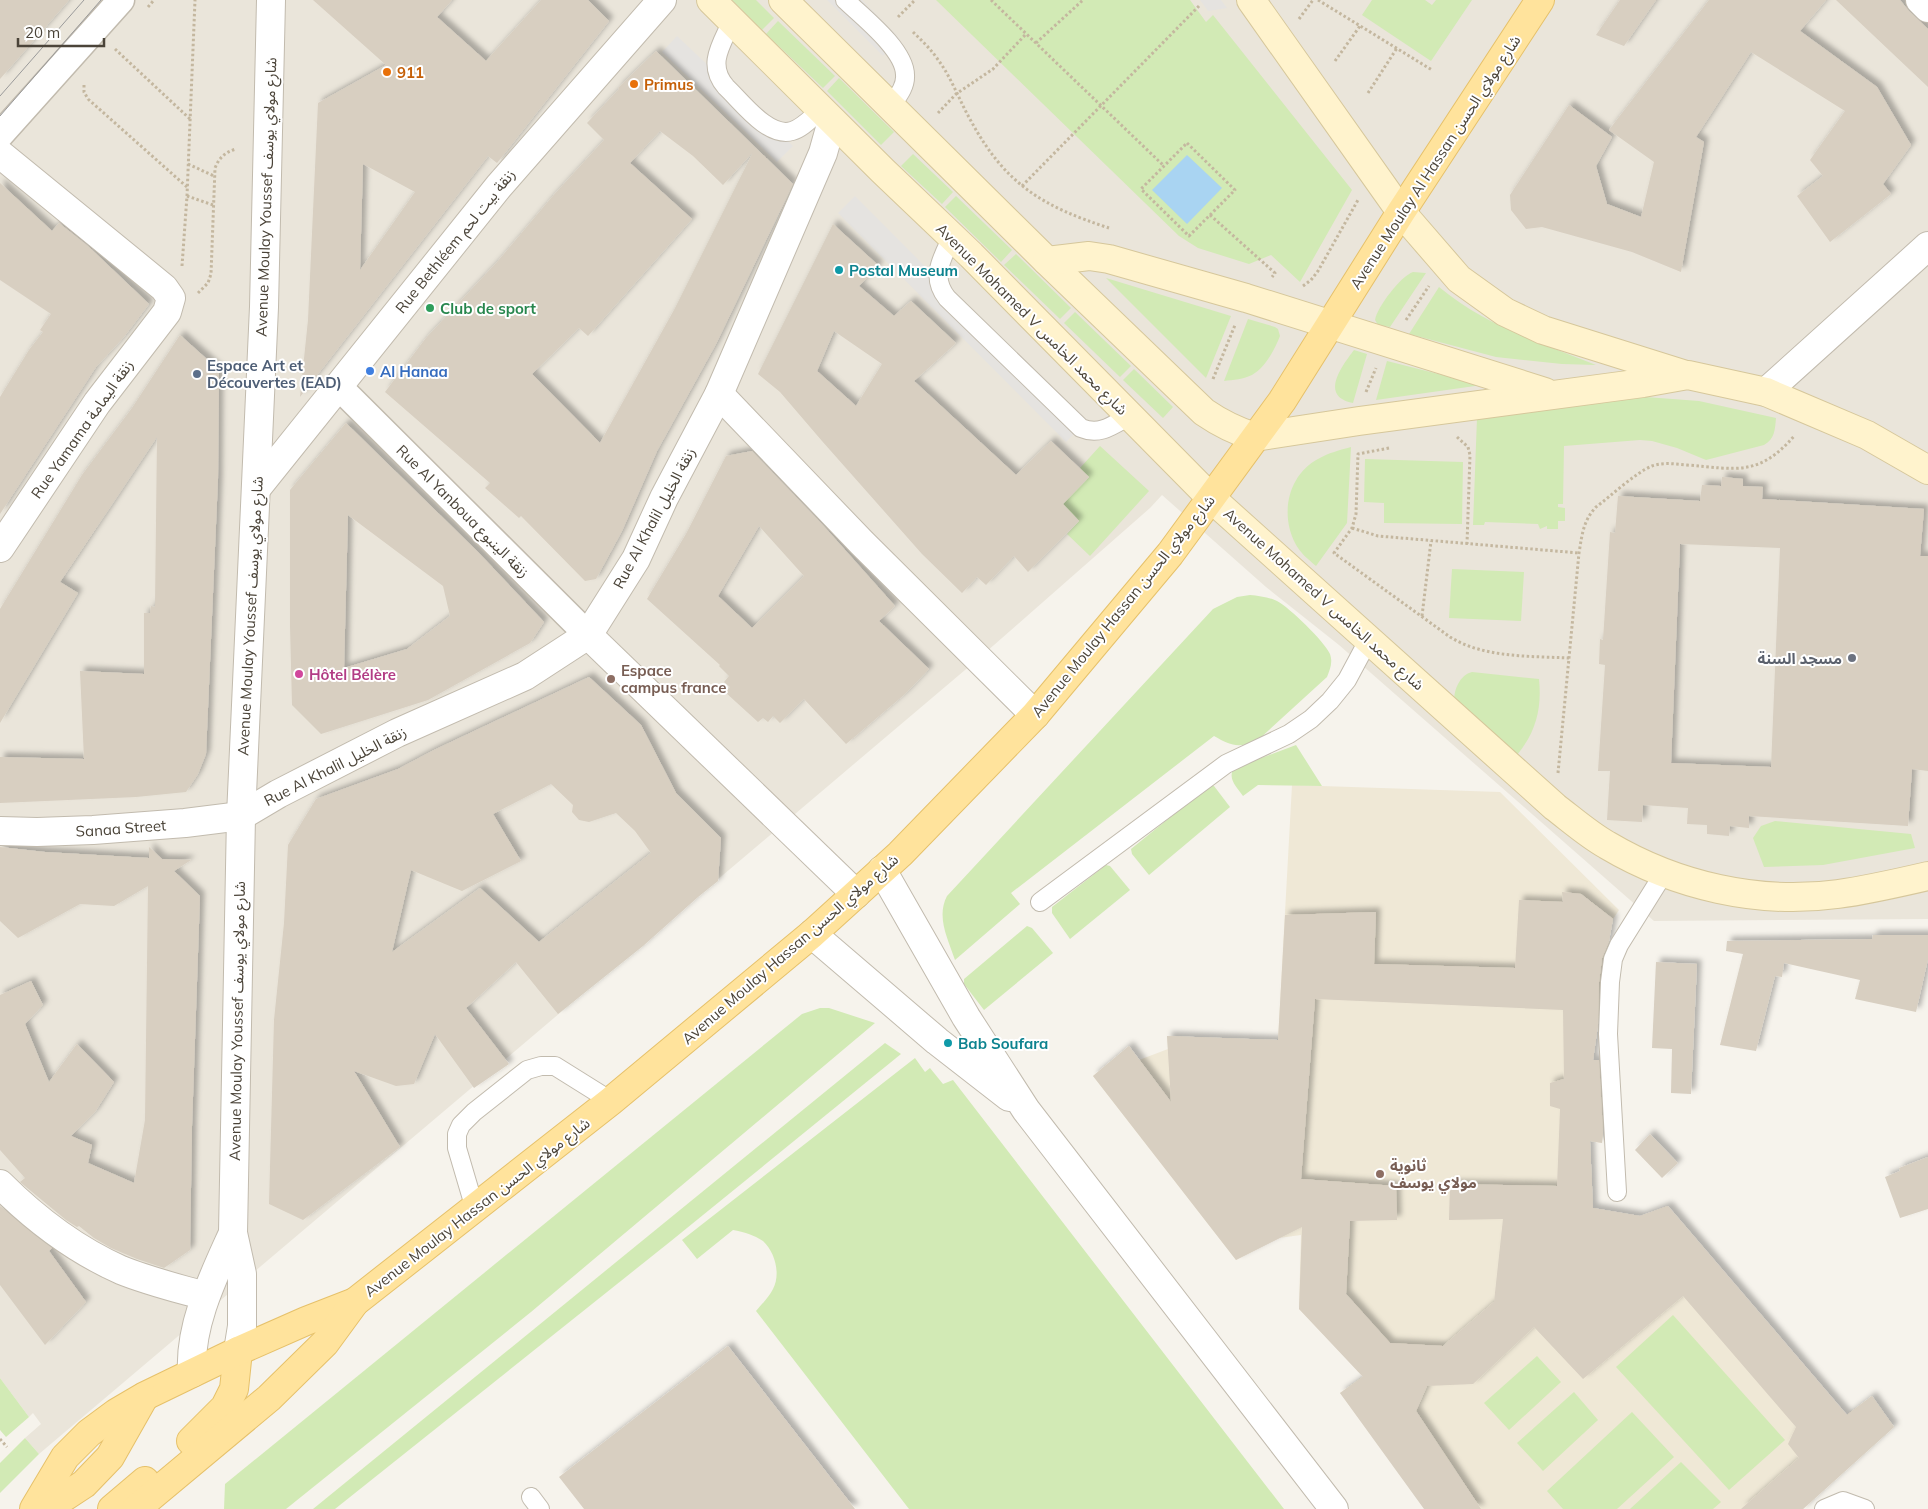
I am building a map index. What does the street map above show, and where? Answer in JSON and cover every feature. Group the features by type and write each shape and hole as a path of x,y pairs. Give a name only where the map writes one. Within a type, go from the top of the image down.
{"main road":[{"name":"Avenue Mohamed V شارع محمد الخامس","path":"711,0 952,237 1212,499 1555,807 1607,845 1664,873 1706,887 1750,895 1794,897 1838,894 1928,876"},
{"path":"783,0 1047,261 1204,412 1239,432 1255,437 1551,394 1643,383 1688,375"},
{"path":"1251,0 1401,212 1444,264 1460,279 1505,312 1543,330 1688,375 1766,392 1867,435 1928,470"},
{"name":"Avenue Moulay Al Hassan شارع مولاي الحسن","path":"1331,325 1401,212 1540,0"},
{"path":"1047,261 1089,256 1109,259 1331,325 1551,394"},
{"name":"Avenue Moulay Hassan شارع مولاي الحسن","path":"136,1509 270,1398 325,1343 356,1302 611,1101 812,934 900,854 1035,715 1170,554 1282,401 1331,325"},
{"name":"Avenue Moulay Hassan شارع مولاي الحسن","path":"34,1509 66,1457 89,1433 116,1413 145,1396 238,1351 306,1321 356,1302"},
{"path":"112,1509 178,1453 225,1407 234,1389 238,1351"},
{"path":"46,1509 84,1484 110,1457 145,1396"}],"street":[{"name":"Avenue Moulay Youssef شارع مولاي يوسف","path":"238,1351 242,1326 242,1274 233,1232 240,816 264,307 271,0"},
{"name":"Rue Bethléem زنقة بيت لحم","path":"256,489 499,186 662,0"},
{"path":"1920,0 1928,8"},
{"path":"0,135 132,7"},
{"name":"Rue Al Khalil زنقة الخليل","path":"240,816 278,794 397,733 525,676 588,635 636,559 664,498 719,394 823,153 827,115"},
{"path":"0,154 168,303"},
{"path":"1766,392 1928,246"},
{"name":"Rue Yamama زنقة اليمامة","path":"0,548 97,403 168,303"},
{"name":"Rue Al Yanboua زنقة الينبوع","path":"338,386 588,635"},
{"path":"719,394 869,550 1035,715"},
{"path":"588,635 856,894"},
{"name":"Sanaa Street","path":"0,831 93,830 184,824 240,816"},
{"path":"882,870 966,1017 1026,1110 1334,1509"},
{"path":"812,934 937,1040 1026,1110"},
{"path":"0,1184 50,1228 121,1270 205,1296"},
{"name":"Avenue Moulay Youssef شارع مولاي يوسف","path":"192,1373 192,1353 205,1296 233,1232"}],"lane":[{"path":"845,0 892,46 904,64 906,74 904,84 891,106"},
{"path":"732,21 715,62 720,80 726,86 767,126 779,131 792,131 827,115"},
{"path":"952,237 939,266 938,274 942,291 947,298 1081,428 1094,432 1100,431 1129,416"},
{"path":"1040,902 1226,764 1289,734 1311,719 1330,701 1347,680 1369,638"},
{"path":"1617,1192 1608,1034 1612,967 1619,945 1664,873"},
{"path":"475,1209 457,1148 457,1134 461,1124 526,1070 541,1066 555,1066 611,1101"},
{"path":"1824,1509 1843,1501 1865,1509"}],"path":[{"path":"132,7 154,0"},
{"path":"168,303 182,268 187,196 195,0"},
{"path":"898,17 915,0"},
{"path":"991,0 1164,166"},
{"path":"1036,43 1083,0"},
{"path":"1299,19 1313,0"},
{"path":"1318,0 1432,70"},
{"path":"1022,186 1199,6"},
{"path":"892,12 905,24"},
{"path":"1335,61 1360,26"},
{"path":"912,31 929,47 937,58 985,146 1002,168 1043,201 1066,213 1118,231"},
{"path":"936,116 956,94 993,69 1026,34"},
{"path":"107,53 113,47 190,119"},
{"path":"1368,93 1397,48"},
{"path":"86,78 83,85 88,98 187,187"},
{"path":"1187,143 1235,190 1189,236 1141,189 1164,166 1187,143"},
{"path":"168,303 202,290 208,283 211,274 214,176 218,161 229,151 236,149"},
{"path":"188,164 214,176"},
{"path":"187,196 213,205"},
{"path":"1296,288 1312,280 1318,272 1357,204 1358,197"},
{"path":"1210,215 1275,273 1268,282"},
{"path":"1402,326 1431,283"},
{"path":"1212,379 1237,320"},
{"path":"1365,395 1379,360"},
{"path":"1555,807 1579,553 1583,528 1590,513 1644,471 1660,464 1741,469 1758,465 1773,457 1787,445 1816,412"},
{"path":"1451,436 1462,441 1468,447 1470,455 1467,544"},
{"path":"1395,447 1358,454 1356,514 1352,528 1334,553 1456,640 1476,649 1512,654 1569,658"},
{"path":"1352,528 1378,536 1579,553"},
{"path":"1422,616 1431,541"},
{"path":"0,1439 7,1447"}],"shaded area":[{"path":"0,0 1928,0 1928,919 1654,921 1339,645 1266,587 1162,495 1150,508 978,659 39,1454 25,1438 41,1424 33,1413 29,1417 0,1378"},
{"path":"827,0 862,0 900,39 883,56"},
{"path":"1200,0 1221,0 1227,8 1208,11"},
{"path":"677,36 793,146 777,162 662,52"},
{"path":"855,196 1083,425 1066,442 838,213"},
{"name":"ثانوية مولاي يوسف","path":"1292,785 1500,792 1619,910 1613,919 1610,934 1593,1060 1608,1060 1602,1143 1590,1141 1593,1208 1640,1216 1667,1206 1846,1415 1872,1396 1894,1427 1803,1509 1427,1509 1340,1393 1363,1376 1299,1309 1301,1235 1279,1238 1236,1260 1093,1076 1129,1046 1139,1060 1168,1049 1167,1036 1278,1040"}],"green space":[{"path":"732,0 756,0 774,18 762,30"},
{"path":"936,0 1190,0 1206,22 1213,15 1352,190 1300,282 1271,255 1249,264 1198,248 1179,236"},
{"path":"1372,0 1425,0 1432,5 1436,0 1472,0 1431,61 1362,15"},
{"path":"778,21 835,76 823,88 766,34"},
{"path":"839,78 894,132 881,145 827,91"},
{"path":"913,154 953,192 942,204 901,166"},
{"path":"956,196 1012,250 1001,262 945,207"},
{"path":"1016,254 1071,308 1060,319 1004,265"},
{"path":"1413,272 1426,273 1390,327 1378,325 1375,320 1385,300 1402,279"},
{"path":"1106,278 1231,316 1206,378"},
{"path":"1439,287 1457,301 1494,323 1596,365 1562,364 1496,357 1409,334"},
{"path":"1075,312 1131,366 1120,377 1064,323"},
{"path":"1248,319 1275,327 1278,329 1280,336 1269,358 1257,372 1246,377 1224,381"},
{"path":"1354,350 1367,354 1353,403 1337,394 1335,387 1339,372"},
{"path":"1387,361 1482,385 1376,400"},
{"path":"1134,369 1173,407 1163,418 1123,380"},
{"path":"1646,397 1699,401 1776,418 1774,433 1768,443 1764,445 1706,460 1677,448 1652,441 1640,440 1564,446 1563,504 1558,504 1558,507 1565,508 1565,521 1558,521 1558,529 1547,529 1547,526 1540,529 1538,524 1485,522 1484,525 1473,525 1477,418 1593,399"},
{"path":"1100,446 1149,491 1090,556 1067,534 1079,521 1063,504 1089,477 1080,468"},
{"path":"1351,447 1347,523 1316,566 1299,550 1290,532 1288,508 1290,496 1300,475 1308,466 1326,455"},
{"path":"1365,459 1463,462 1462,524 1384,523 1384,503 1364,502"},
{"path":"1452,569 1524,572 1521,621 1449,618"},
{"path":"1250,595 1277,601 1306,625 1330,654 1331,663 1327,677 1257,741 1245,745 1235,745 1214,736 1011,893 1020,904 955,960 946,936 943,920 944,904 947,896 1213,609 1237,597"},
{"path":"1472,672 1539,679 1540,700 1536,719 1529,738 1517,755 1454,701 1458,683 1464,676"},
{"path":"1296,745 1322,786 1258,785 1243,796 1232,779 1234,768"},
{"path":"1210,785 1214,786 1230,807 1149,875 1132,854 1131,849"},
{"path":"1775,821 1911,834 1915,848 1823,865 1764,867 1753,838 1761,826"},
{"path":"1106,865 1110,866 1130,890 1070,939 1052,913 1052,907"},
{"path":"1027,926 1032,928 1053,953 984,1010 964,984 964,979"},
{"path":"820,1008 829,1008 875,1023 531,1312 286,1509 224,1509 225,1484 802,1014"},
{"path":"885,1043 901,1054 671,1241 335,1509 313,1509"},
{"path":"915,1058 925,1072 930,1068 943,1084 953,1080 1284,1509 909,1509 756,1311 771,1292 777,1270 774,1257 763,1241 733,1230 697,1259 682,1240"},
{"path":"1673,1315 1785,1440 1729,1490 1616,1367"},
{"path":"1537,1356 1561,1382 1509,1430 1484,1403"},
{"path":"0,1378 29,1417 6,1437 0,1430"},
{"path":"1574,1392 1598,1420 1543,1471 1517,1443"},
{"path":"1632,1412 1674,1457 1617,1509 1563,1509 1547,1491"},
{"path":"25,1438 39,1454 0,1493 0,1463"},
{"path":"1681,1462 1721,1502 1713,1509 1630,1509"}],"water":[{"path":"1187,155 1222,188 1187,224 1152,190"}],"building":[{"path":"0,0 69,0 0,79"},
{"path":"313,0 452,0 437,17 486,61 541,0 588,0 609,21 497,163 488,156 300,397 308,320 318,103 386,65","holes":["363,164 415,192 360,270"]},
{"path":"1620,0 1656,0 1624,46 1596,35"},
{"path":"1709,0 1826,0 1800,31 1877,87 1911,145 1883,184 1891,194 1830,242 1797,196 1823,176 1810,160 1845,111 1751,52 1696,137 1704,142 1681,272 1632,252 1542,227 1526,229 1511,210 1510,195 1569,105 1612,137 1596,166 1607,204 1641,217 1654,162 1609,130"},
{"path":"1836,0 1900,0 1928,29 1928,87"},
{"path":"656,51 793,184 716,344 657,451 622,531 596,579 585,581 521,516 519,518 485,488 490,483 385,392 426,338 498,261 552,197 604,140 587,123 618,88","holes":["660,131 693,156 723,185 753,152 674,310 600,443 532,374 579,328 588,336 692,219 630,163"]},
{"path":"0,183 52,231 59,223 88,246 149,304 123,338 96,367 0,514 0,397 29,350 43,332 40,330 51,314 0,280"},
{"path":"833,224 879,266 859,286 894,316 911,301 956,343 914,381 1016,475 1051,441 1089,477 1063,504 1079,521 1028,572 1014,556 986,585 977,577 962,593 922,554 780,392 758,374","holes":["834,331 882,364 856,406 817,371"]},
{"path":"180,335 219,370 218,479 206,754 198,774 186,792 136,797 0,803 0,757 84,759 80,671 144,674 144,613 150,613 151,606 155,607 157,437 60,582 78,593 0,723 0,609 82,475 132,408"},
{"path":"346,423 478,552 544,622 530,643 428,700 321,734 292,705 290,490","holes":["348,515 443,586 450,616 407,649 344,668"]},
{"path":"752,451 821,523 895,606 879,621 929,669 905,694 846,744 804,699 780,723 773,716 768,722 763,718 758,722 725,692 730,687 724,682 729,676 720,665 647,599 686,534 726,456","holes":["759,526 804,576 752,628 718,596"]},
{"name":"مسجد السنة","path":"1722,477 1743,479 1743,486 1763,487 1762,499 1924,509 1920,556 1928,556 1928,771 1912,769 1908,826 1749,816 1749,828 1730,826 1729,836 1707,834 1707,825 1687,824 1688,808 1643,805 1642,822 1607,820 1610,771 1598,771 1605,665 1599,664 1600,639 1603,640 1610,532 1615,533 1618,496 1700,501 1702,485 1721,486","holes":["1680,544 1780,548 1771,767 1671,763"]},
{"path":"589,677 641,725 676,793 721,838 718,881 643,946 558,1014 516,962 466,1008 509,1064 474,1088 435,1034 414,1084 396,1086 354,1071 400,1147 303,1220 269,1204 274,1020 284,923 288,845 316,799 398,769","holes":["551,784 573,805 572,812 579,820 589,822 616,813 635,831 651,853 539,942 480,888 392,952 411,870 462,891 521,861 493,814"]},
{"path":"0,847 45,852 149,858 149,847 162,859 191,860 174,871 200,896 192,1126 190,1250 164,1268 111,1248 79,1226 77,1227 66,1220 20,1182 25,1178 0,1150 0,995 31,981 43,1005 25,1024 49,1082 77,1044 114,1082 95,1112 71,1136 92,1145 88,1163 134,1183 145,1120 148,886 114,906 80,904 18,938 0,921"},
{"path":"1562,892 1581,894 1613,919 1609,941 1602,958 1599,982 1598,1025 1593,1060 1599,1060 1603,1133 1602,1143 1590,1141 1593,1208 1640,1216 1668,1206 1847,1415 1872,1396 1894,1427 1803,1509 1741,1509 1799,1458 1788,1444 1796,1427 1683,1296 1583,1379 1534,1327 1473,1384 1427,1386 1416,1411 1481,1509 1424,1509 1340,1393 1363,1377 1299,1309 1302,1227 1236,1260 1093,1076 1129,1046 1171,1102 1167,1036 1278,1040 1285,915 1376,912 1374,964 1515,968 1519,900 1563,902","holes":["1315,999 1563,1010 1564,1079 1550,1083 1550,1106 1560,1109 1557,1186 1450,1184 1449,1220 1503,1219 1494,1302 1443,1346 1390,1343 1346,1294 1350,1221 1397,1220 1396,1186 1301,1179"]},
{"path":"1873,935 1928,935 1928,959 1916,1012 1855,999 1860,980 1784,963 1782,977 1775,976 1756,1051 1720,1045 1743,954 1726,951 1727,941 1872,939"},
{"path":"1656,962 1697,964 1691,1094 1671,1093 1672,1049 1652,1048"},
{"path":"1650,1134 1678,1163 1662,1178 1635,1150"},
{"path":"1928,1157 1928,1209 1900,1218 1885,1177 1900,1171 1899,1168"},
{"path":"0,1206 52,1248 49,1251 86,1302 45,1345 0,1285"},
{"path":"728,1346 855,1509 584,1509 559,1477"}],"tram line":[{"path":"0,96 84,0"},
{"path":"0,116 101,0"}],"place":[{"name":"911","path":"387,72"},
{"name":"Primus","path":"634,84"},
{"name":"Postal Museum","path":"839,270"},
{"name":"Club de sport","path":"430,308"},
{"name":"Al Hanaa","path":"370,371"},
{"name":"Espace Art et Découvertes (EAD)","path":"197,374"},
{"name":"مسجد السنة","path":"1852,658"},
{"name":"Hôtel Bélère","path":"299,674"},
{"name":"Espace campus france","path":"611,679"},
{"name":"Bab Soufara","path":"948,1043"},
{"name":"ثانوية مولاي يوسف","path":"1380,1174"}]}
